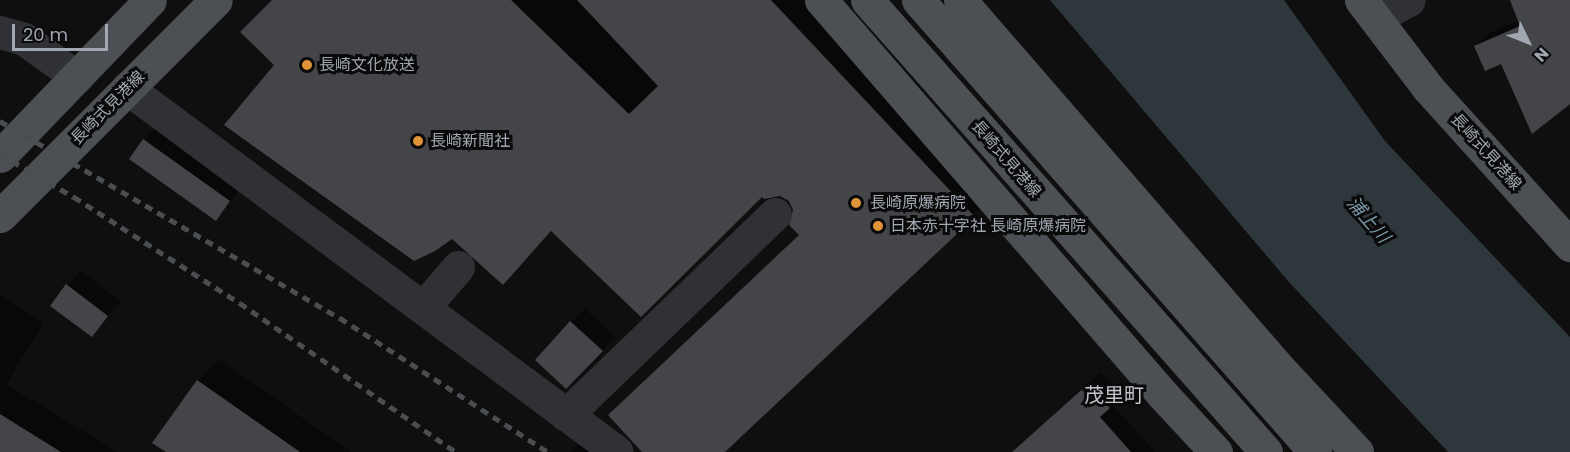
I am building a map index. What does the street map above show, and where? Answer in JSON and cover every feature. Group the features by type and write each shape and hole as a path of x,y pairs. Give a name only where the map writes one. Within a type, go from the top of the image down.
{"main road":[{"path":"0,156 150,0"},
{"name":"長崎式見港線","path":"0,216 216,0"},
{"path":"821,0 1163,395 1216,452"},
{"name":"長崎式見港線","path":"867,0 1266,452"},
{"path":"918,0 1315,452"},
{"path":"960,0 1276,365 1357,452"},
{"name":"長崎式見港線","path":"1368,9 1428,88 1570,245"}],"street":[{"path":"1368,9 1409,0"},
{"path":"0,32 24,39 77,77"},
{"path":"128,88 616,452"},
{"path":"566,415 775,214"},
{"path":"423,308 458,267"}],"water":[{"name":"浦上川","path":"1050,0 1284,0 1385,141 1570,337 1570,452 1448,452 1288,281"}],"building":[{"path":"272,0 511,0 629,114 658,86 577,0 771,0 975,217 725,452 642,452 608,415 799,235 789,225 793,210 789,201 780,196 764,199 762,197 641,317 551,231 503,285 452,239 435,251 414,261 224,125 274,65 240,32"},
{"path":"1510,0 1570,0 1570,104 1532,134 1501,64 1485,71 1474,46 1520,26"},
{"path":"143,139 230,201 216,221 129,159"},
{"path":"66,284 108,316 92,337 50,306"},
{"path":"570,321 603,351 566,389 535,360"},
{"path":"197,380 300,452 166,452 152,443"},
{"path":"1088,384 1110,408 1100,417 1131,452 1012,452"},
{"path":"0,414 61,452 0,452"}],"railway":[{"path":"0,121 340,318 548,452"},
{"path":"0,154 74,197 240,303 456,452"}],"place":[{"name":"長崎文化放送","path":"307,65"},
{"name":"長崎新聞社","path":"418,141"},
{"name":"長崎原爆病院","path":"856,203"},
{"name":"日本赤十字社 長崎原爆病院","path":"878,226"}],"district":[{"name":"茂里町","path":"1114,395"}]}
